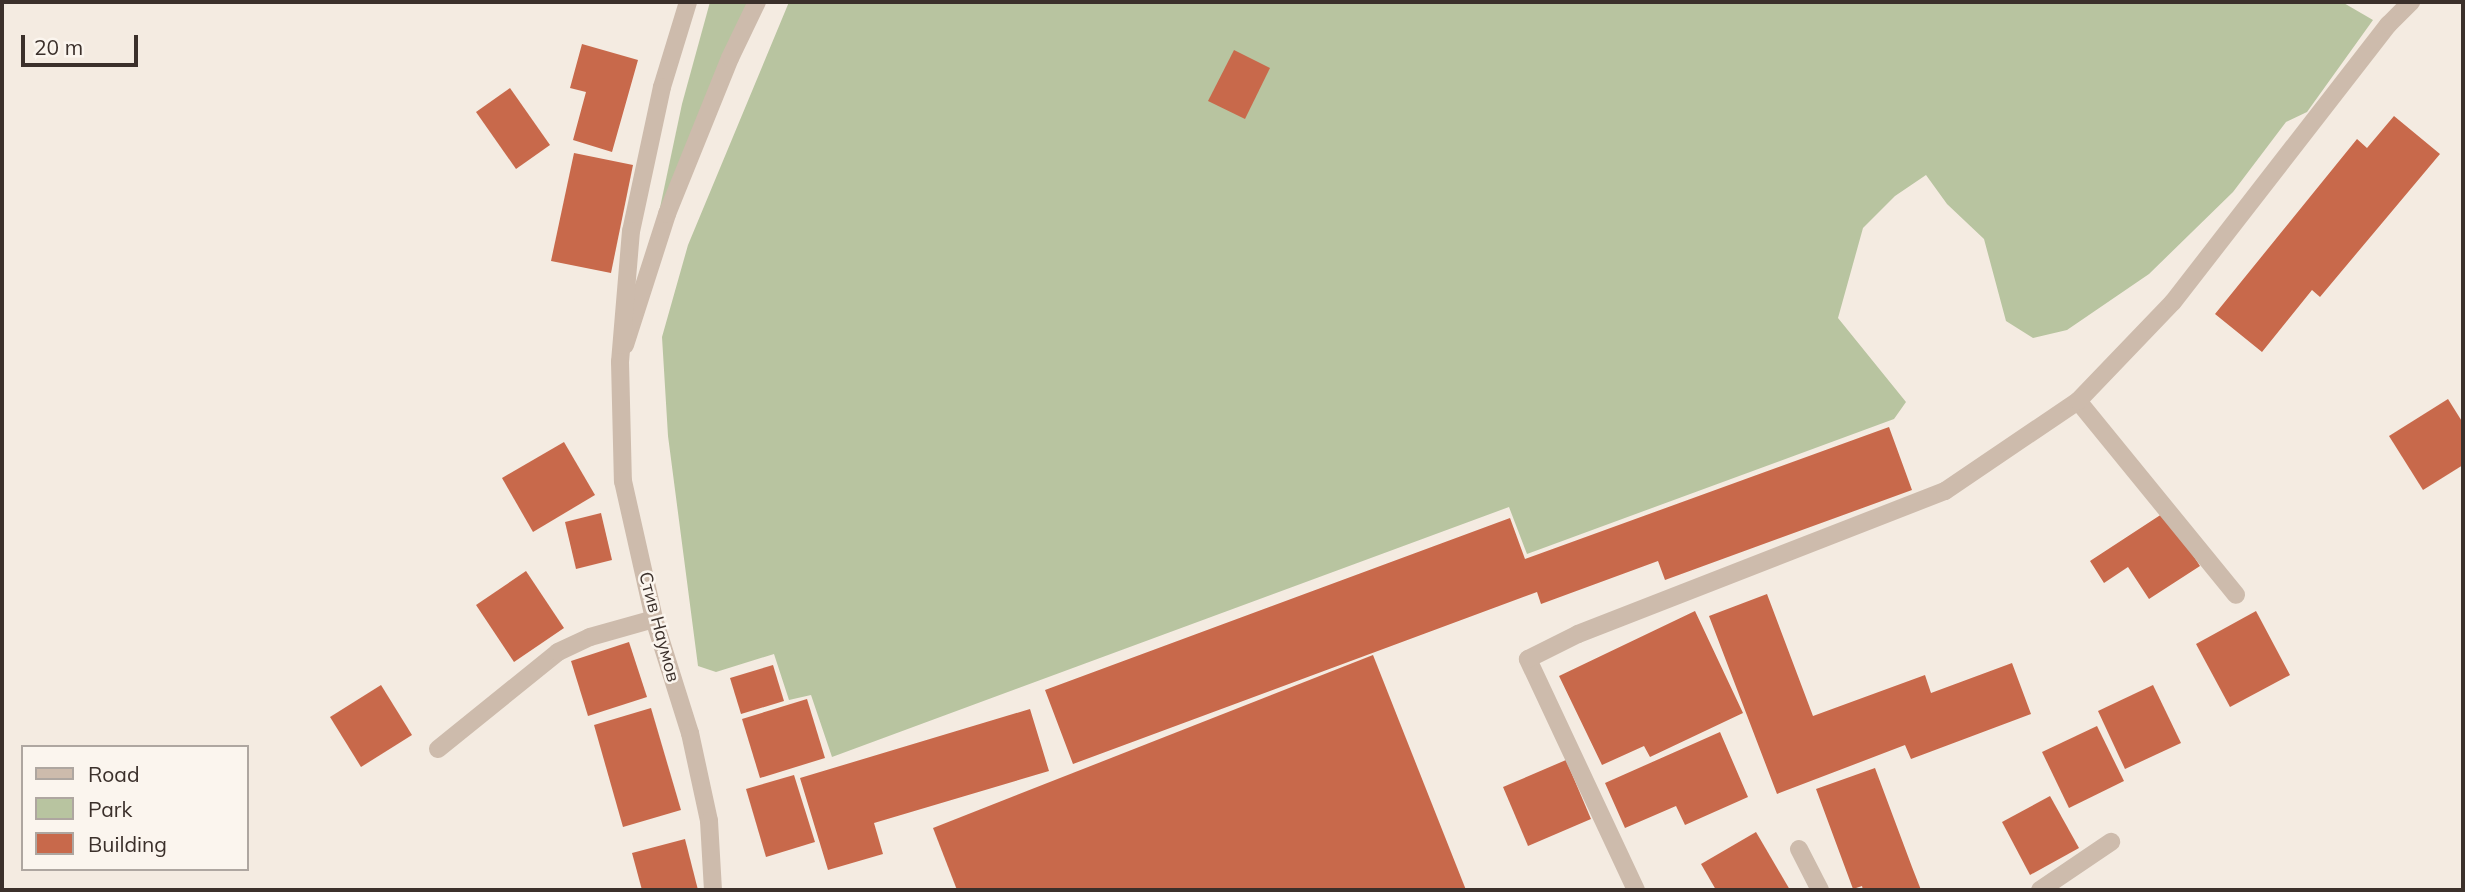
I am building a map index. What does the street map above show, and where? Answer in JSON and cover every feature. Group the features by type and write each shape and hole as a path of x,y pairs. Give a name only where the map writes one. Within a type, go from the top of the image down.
{"street":[{"name":"Стив Наумов","path":"688,2 662,87 631,231 620,362 623,481 654,619 690,733 706,809 713,890"},
{"name":"Стив Наумов","path":"620,362 667,214 730,58 757,2"},
{"path":"1636,890 1528,659 1578,634 1945,491 2078,401 2173,302 2388,25 2411,2"},
{"path":"2078,401 2236,595"},
{"path":"438,749 558,652 590,637 654,619"},
{"path":"2040,890 2111,842"},
{"path":"1799,849 1820,890"}],"green space":[{"path":"710,2 754,2 651,250 682,104"},
{"path":"789,2 2342,2 2373,20 2307,112 2286,122 2233,192 2149,274 2067,330 2033,338 2006,321 1984,239 1947,204 1926,175 1895,196 1863,228 1838,318 1906,402 1894,419 1527,554 1509,507 832,757 811,695 789,700 774,654 716,672 698,666 668,436 662,337 688,245"}],"building":[{"path":"582,44 638,60 612,152 573,140 586,92 570,88"},
{"path":"1234,50 1270,68 1245,119 1208,101"},
{"path":"510,88 550,145 516,169 476,112"},
{"path":"2394,116 2440,154 2320,297 2312,290 2262,352 2215,314 2357,139 2367,148"},
{"path":"574,153 633,165 611,273 551,261"},
{"path":"2448,399 2463,423 2463,465 2423,490 2389,436"},
{"path":"1889,427 1912,490 1665,580 1658,561 1541,604 1537,592 1073,764 1045,690 1510,518 1525,559"},
{"path":"564,442 595,495 533,532 502,478"},
{"path":"2165,512 2200,566 2149,599 2128,567 2104,583 2090,561"},
{"path":"601,513 612,560 576,569 565,522"},
{"path":"526,571 564,628 514,662 476,605"},
{"path":"1767,594 1813,716 1925,675 1931,693 2012,663 2031,714 1911,759 1905,745 1777,794 1709,616"},
{"path":"1695,611 1743,713 1650,757 1644,746 1602,765 1559,676"},
{"path":"2256,611 2290,675 2230,707 2196,644"},
{"path":"629,642 647,697 588,716 571,661"},
{"path":"1373,655 1466,890 957,890 933,828"},
{"path":"773,665 784,701 741,714 730,678"},
{"path":"381,685 412,735 361,767 330,717"},
{"path":"2153,685 2181,743 2125,769 2098,711"},
{"path":"807,699 825,758 760,778 742,719"},
{"path":"651,708 681,810 623,827 594,725"},
{"path":"1030,709 1049,771 874,823 883,854 828,870 800,778"},
{"path":"2097,726 2124,781 2069,808 2042,752"},
{"path":"1720,732 1748,797 1685,825 1676,806 1625,828 1605,783"},
{"path":"1566,760 1591,819 1528,846 1503,787"},
{"path":"1875,768 1921,890 1863,890 1862,886 1853,889 1816,789"},
{"path":"794,775 815,842 766,857 746,789"},
{"path":"2050,796 2079,848 2030,875 2002,822"},
{"path":"1756,832 1790,890 1716,890 1701,864"},
{"path":"685,839 698,890 642,890 632,853"}]}
